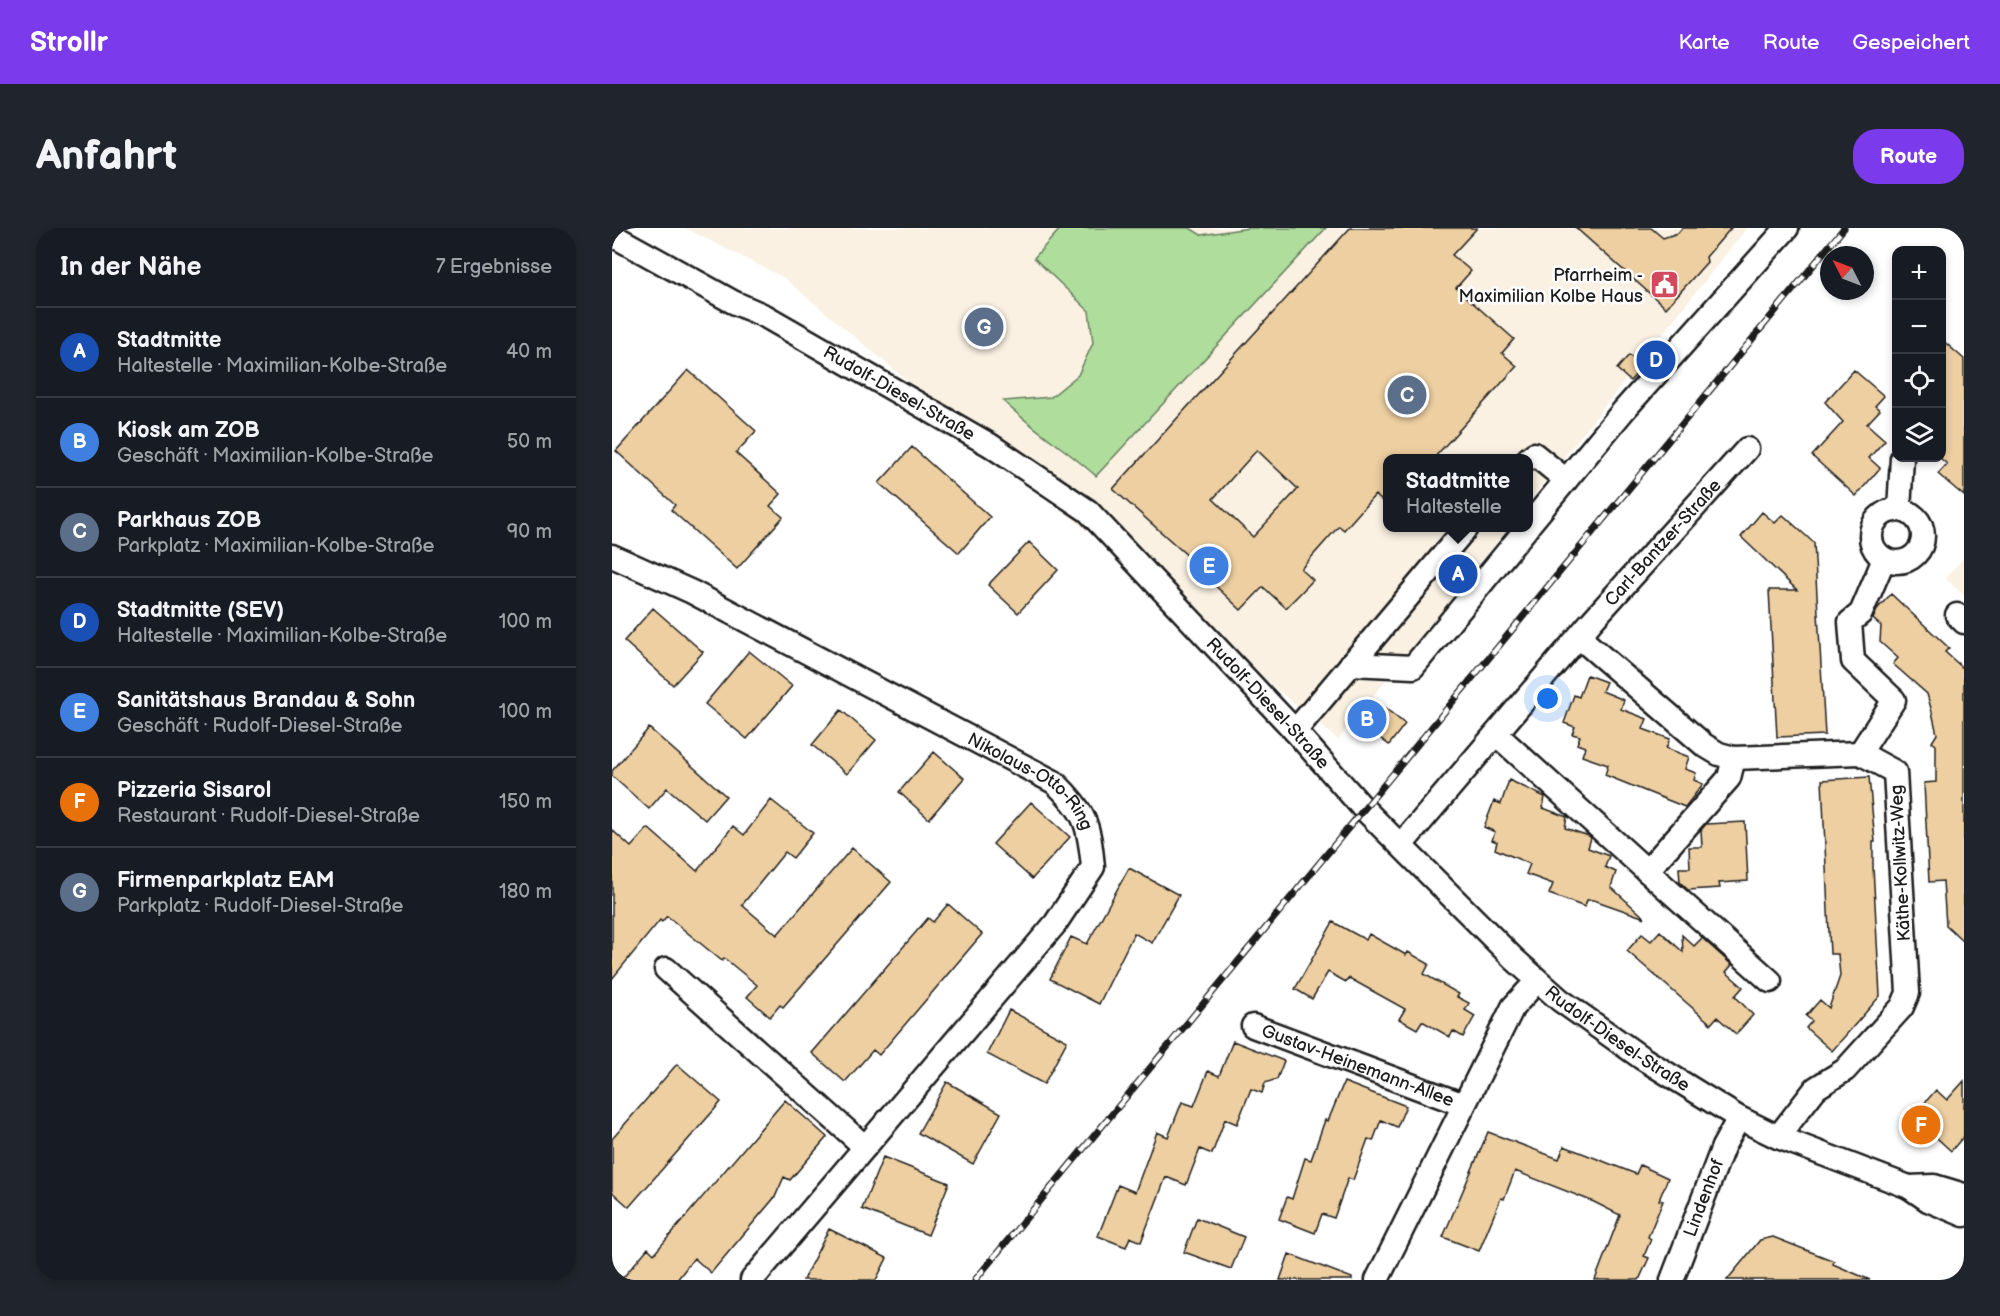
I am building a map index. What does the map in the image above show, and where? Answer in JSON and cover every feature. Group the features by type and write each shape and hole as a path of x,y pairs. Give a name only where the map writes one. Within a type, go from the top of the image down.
{"street":[{"path":"1533,521 1752,264 1787,228"},
{"name":"Rudolf-Diesel-Straße","path":"612,235 733,302 765,316 971,434 1088,511 1401,846 1537,981 1600,1030 1739,1118 1778,1137 1909,1187 1928,1200 1964,1215"},
{"name":"Carl-Bantzer-Straße","path":"1401,846 1579,637 1747,449"},
{"path":"1533,455 1566,480"},
{"path":"1899,510 1902,462"},
{"path":"1899,510 1914,517 1920,523 1923,531 1920,548 1915,555 1902,562 1884,559 1871,541 1873,527 1883,514 1899,510"},
{"path":"1295,731 1463,532"},
{"path":"1351,664 1413,667 1524,532"},
{"name":"Nikolaus-Otto-Ring","path":"612,556 692,592 1054,782 1078,804 1090,833 1093,867 1055,924 752,1280"},
{"path":"1579,637 1704,745 1719,754 1734,758 1853,754 1894,700 1853,661 1850,622 1861,613 1884,559"},
{"path":"1496,734 1770,981"},
{"name":"Käthe-Kollwitz-Weg","path":"1778,1137 1816,1088 1845,1070 1902,1007 1908,993 1895,772 1853,754"},
{"path":"1647,871 1729,778 1734,758"},
{"path":"666,969 865,1147"},
{"name":"Gustav-Heinemann-Allee","path":"1377,1280 1513,1007 1537,981"},
{"name":"Gustav-Heinemann-Allee","path":"1253,1026 1464,1105"},
{"name":"Lindenhof","path":"1672,1280 1723,1147 1739,1118"},
{"name":"Rudolf-Diesel-Straße","path":"1909,1187 1934,1186 1964,1195"}],"shaded area":[{"path":"685,228 1747,228 1533,496 1533,454 1383,454 1383,532 1505,532 1338,740 784,278"},
{"path":"1964,557 1964,596 1945,578"}],"green space":[{"path":"1061,228 1190,228 1201,235 1249,228 1326,228 1096,476 1003,401 1051,397 1078,375 1093,343 1089,311 1034,258"}],"building":[{"path":"1350,228 1477,228 1452,255 1471,271 1456,288 1514,339 1502,353 1517,366 1438,454 1383,454 1383,502 1375,495 1344,530 1339,526 1301,569 1313,580 1286,608 1263,587 1241,610 1188,560 1190,558 1113,489","holes":["1257,450 1298,489 1253,537 1213,499"]},
{"name":"Pfarrheim - Maximilian Kolbe Haus","path":"1576,228 1651,228 1663,238 1678,233 1682,228 1731,228 1706,257 1707,262 1666,308"},
{"path":"1946,343 1964,359 1964,496 1938,474 1947,464 1945,462"},
{"path":"1629,355 1643,367 1630,381 1617,369"},
{"path":"688,370 756,431 736,453 781,494 770,506 783,517 737,569 671,510 675,505 616,451"},
{"path":"1854,370 1884,396 1875,406 1880,410 1867,424 1885,440 1869,458 1880,468 1856,496 1812,456 1843,422 1825,402"},
{"path":"912,447 990,517 959,553 879,483"},
{"path":"1762,512 1775,523 1783,515 1814,543 1825,735 1777,737 1769,590 1797,590 1741,537"},
{"path":"1029,542 1058,570 1018,613 988,585"},
{"path":"1891,594 1949,648 1945,652 1964,669 1964,942 1946,925 1943,881 1929,882 1924,783 1936,782 1936,745 1932,742 1937,734 1927,694 1893,664 1898,658 1880,642 1881,626 1873,619 1878,608"},
{"path":"653,608 703,652 673,685 624,641"},
{"path":"749,651 792,686 747,739 705,704"},
{"path":"1587,675 1606,682 1602,691 1624,700 1621,709 1647,719 1643,729 1670,739 1666,748 1689,757 1685,769 1696,773 1694,780 1703,784 1685,807 1605,775 1608,765 1582,756 1585,747 1577,744 1580,736 1572,734 1575,727 1564,723 1574,695 1579,697"},
{"path":"1375,700 1405,724 1389,745 1376,735 1373,738 1358,726 1360,706"},
{"path":"841,710 876,740 847,774 812,745"},
{"path":"649,728 726,796 705,820 667,788 649,809 612,776 612,771"},
{"path":"934,752 964,778 929,819 899,792"},
{"path":"1869,777 1875,842 1873,842 1873,867 1880,996 1832,1051 1806,1028 1812,1021 1806,1016 1820,1000 1829,1008 1840,976 1838,954 1830,954 1822,780"},
{"path":"1509,780 1545,797 1543,808 1567,817 1565,828 1589,836 1591,838 1588,848 1609,856 1605,867 1616,872 1611,887 1645,918 1594,900 1587,900 1585,907 1549,894 1553,884 1526,874 1530,864 1495,849 1497,842 1492,840 1495,832 1484,827 1494,801 1501,804"},
{"path":"771,800 813,833 793,858 785,852 742,905 777,935 852,848 891,882 783,1007 780,1005 770,1017 747,997 757,985 724,958 722,961 667,916 662,922 660,920 612,979 612,830 631,847 648,828 697,871 733,826 744,835"},
{"path":"1031,802 1070,837 1032,879 993,844"},
{"path":"1745,822 1748,881 1719,883 1720,888 1688,890 1680,882 1679,868 1690,868 1689,847 1702,847 1701,830 1706,824"},
{"path":"1129,868 1179,895 1152,943 1134,933 1099,1004 1050,979 1071,937 1087,944"},
{"path":"948,904 982,934 879,1055 873,1050 845,1082 812,1053 928,918 933,922"},
{"path":"1333,922 1366,940 1369,934 1406,955 1408,952 1429,964 1424,974 1459,994 1457,997 1469,1003 1465,1010 1475,1016 1463,1037 1453,1031 1450,1037 1422,1021 1417,1029 1399,1019 1405,1009 1349,978 1346,982 1328,972 1312,999 1295,989"},
{"path":"1660,931 1683,952 1682,935 1694,946 1702,938 1732,965 1726,972 1743,987 1735,996 1753,1015 1736,1034 1717,1017 1711,1024 1627,951 1642,934 1651,941"},
{"path":"1009,1010 1067,1041 1044,1084 987,1054"},
{"path":"1233,1041 1284,1061 1277,1079 1265,1083 1262,1093 1251,1089 1237,1124 1225,1119 1212,1154 1200,1149 1186,1185 1166,1177 1141,1242 1130,1237 1126,1247 1098,1236 1118,1185 1135,1192 1157,1132 1168,1137 1182,1102 1194,1106 1208,1071 1219,1076"},
{"path":"677,1064 721,1102 629,1207 612,1192 612,1139"},
{"path":"1964,1081 1964,1136 1951,1151 1913,1116 1936,1090 1947,1100"},
{"path":"947,1082 1001,1113 973,1164 918,1133"},
{"path":"1344,1082 1406,1106 1397,1127 1381,1120 1373,1141 1368,1139 1353,1180 1348,1178 1334,1218 1322,1214 1315,1233 1279,1219 1287,1197 1292,1199 1305,1158 1311,1160 1325,1120 1328,1121"},
{"path":"785,1100 827,1137 790,1180 784,1177 775,1197 711,1273 694,1258 677,1280 621,1280 648,1248 654,1254"},
{"path":"1488,1132 1559,1159 1564,1146 1636,1174 1640,1165 1668,1178 1659,1200 1663,1201 1648,1237 1651,1239 1644,1256 1649,1258 1639,1280 1595,1280 1620,1215 1594,1202 1515,1171 1479,1251 1443,1237"},
{"path":"883,1157 949,1183 928,1235 862,1209"},
{"path":"1197,1218 1244,1237 1231,1269 1184,1252"},
{"path":"829,1229 887,1258 876,1280 803,1280"},
{"path":"1773,1237 1834,1261 1833,1264 1870,1280 1727,1280 1760,1240"},
{"path":"1289,1254 1352,1278 1352,1280 1280,1280"}],"railway":[{"path":"975,1280 1844,228"}],"place":[{"name":"Pfarrheim - Maximilian Kolbe Haus","path":"1664,285"},
{"name":"Firmenparkplatz EAM","path":"984,327"},
{"name":"Stadtmitte (SEV)","path":"1656,360"},
{"name":"Parkhaus ZOB","path":"1407,395"},
{"name":"Sanitätshaus Brandau & Sohn","path":"1209,566"},
{"name":"Stadtmitte","path":"1458,574"},
{"name":"Kiosk am ZOB","path":"1367,719"},
{"name":"Pizzeria Sisarol","path":"1921,1125"}]}
